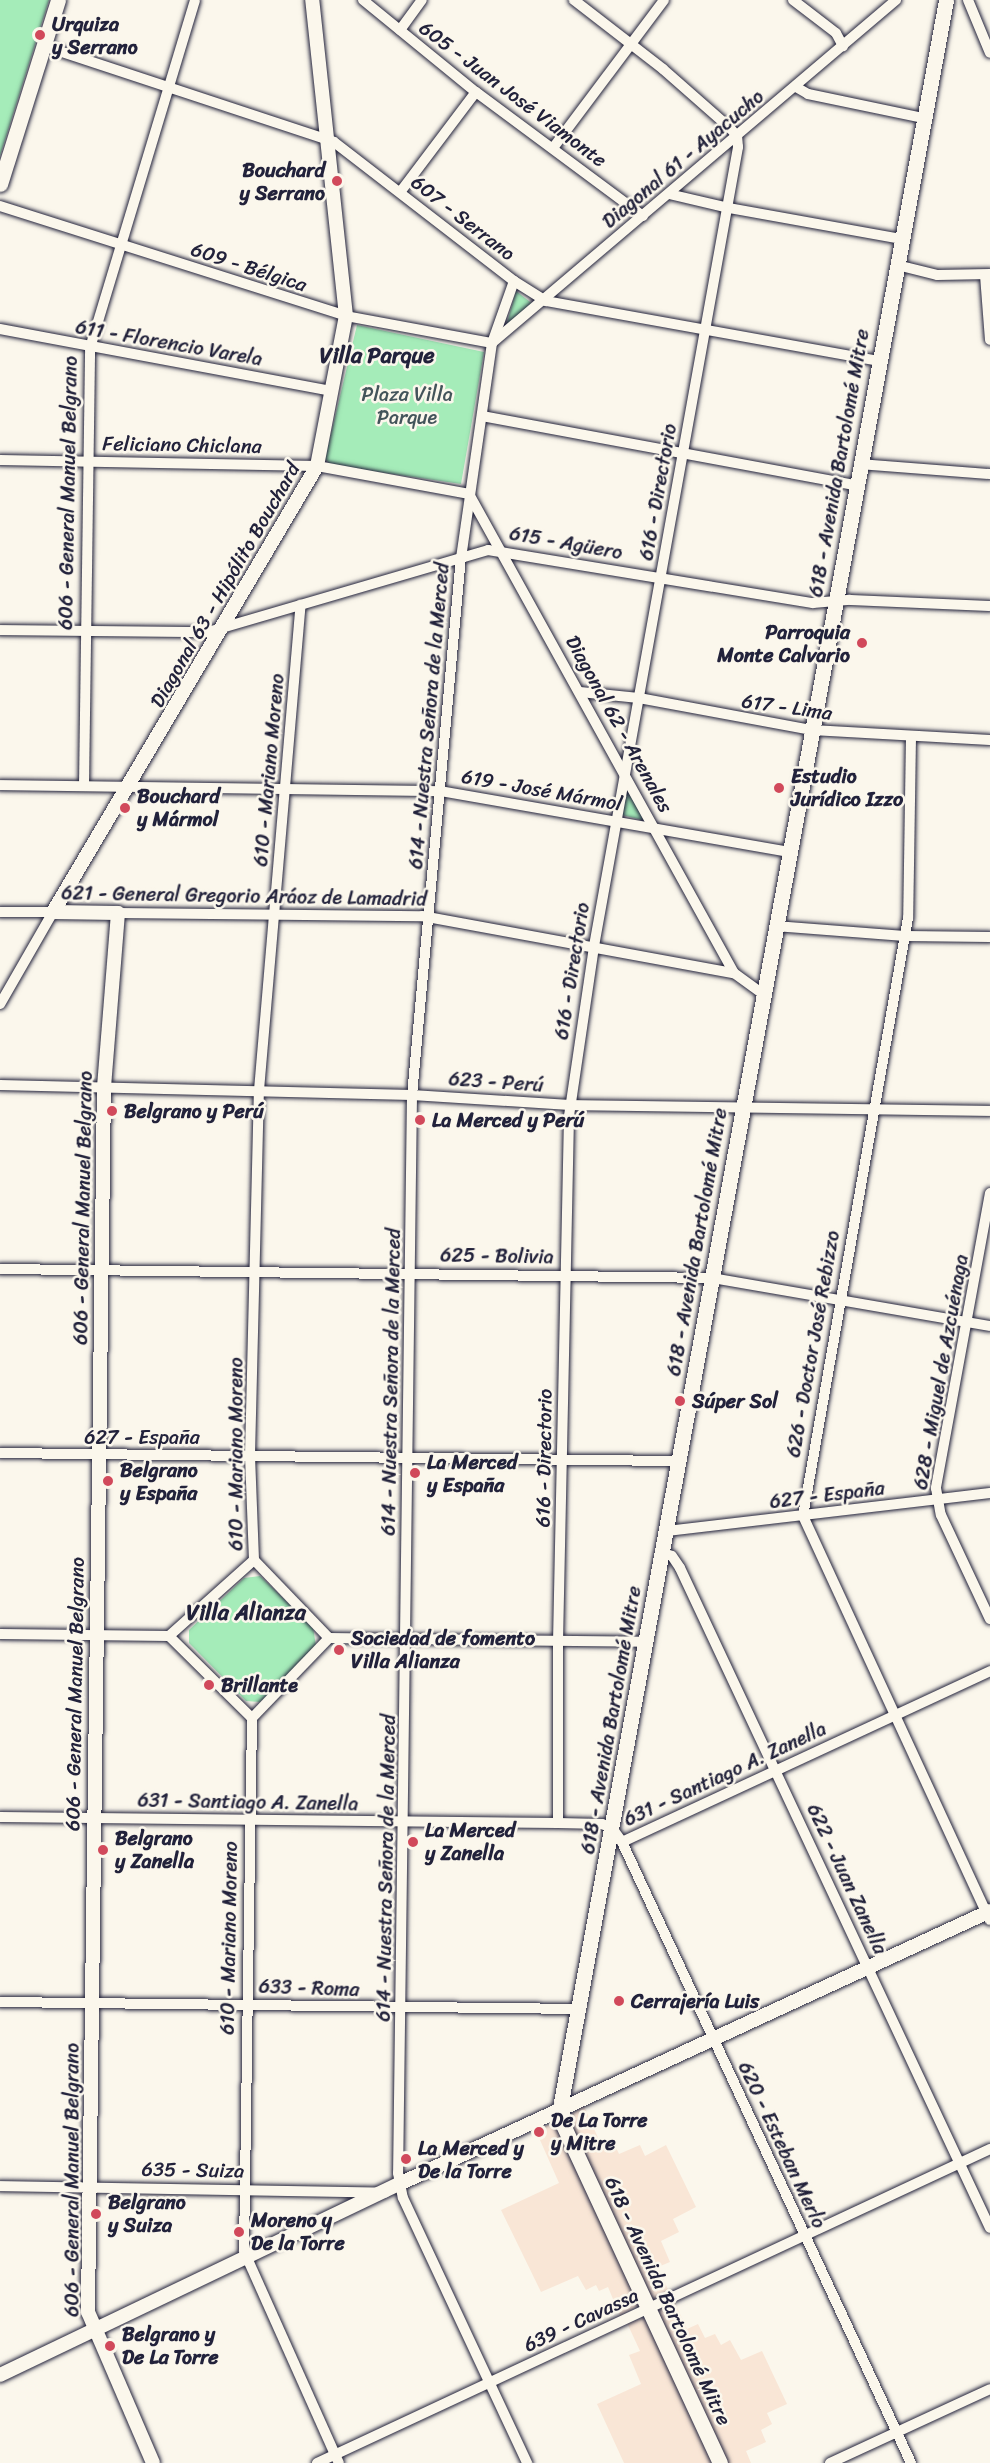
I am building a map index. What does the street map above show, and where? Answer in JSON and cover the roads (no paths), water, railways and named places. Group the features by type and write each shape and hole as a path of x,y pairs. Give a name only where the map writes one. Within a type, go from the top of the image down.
{"main road":[{"path":"0,184 58,0"},
{"name":"618 - Avenida Bartolomé Mitre","path":"720,2463 648,2309 560,2111 775,926 836,603 878,361 946,0"}],"street":[{"name":"606 - General Manuel Belgrano","path":"84,786 90,348 118,244 195,0"},
{"name":"Diagonal 63 - Hipólito Bouchard","path":"0,1004 52,912 128,789 317,466 346,316 312,0"},
{"name":"605 - Juan José Viamonte","path":"363,0 476,92 644,216"},
{"path":"400,30 423,0"},
{"path":"574,0 630,44 737,136"},
{"path":"553,148 664,0"},
{"path":"793,0 836,33 843,46"},
{"name":"Diagonal 61 - Ayacucho","path":"492,343 546,301 896,0"},
{"path":"968,0 990,53"},
{"name":"607 - Serrano","path":"44,46 326,139 400,191 514,281 546,301 707,332 878,361"},
{"path":"796,87 808,94 923,118"},
{"path":"400,191 476,92"},
{"name":"616 - Directorio","path":"558,1823 561,1459 570,1105 616,820 729,208 737,136"},
{"path":"669,194 729,208 901,238"},
{"name":"609 - Bélgica","path":"0,206 346,316 492,343"},
{"path":"897,265 937,275 987,274 990,340"},
{"name":"614 - Nuestra Señora de la Merced","path":"514,281 492,343 460,557 430,918 412,1095 399,2184 527,2463"},
{"name":"611 - Florencio Varela","path":"0,329 90,348 332,391"},
{"path":"482,416 856,485"},
{"name":"Feliciano Chiclana","path":"0,460 317,466 469,494"},
{"path":"860,464 990,474"},
{"name":"Diagonal 62 - Arenales","path":"469,494 657,829 734,973"},
{"name":"615 - Agüero","path":"0,630 220,630 460,557 499,549 813,603 836,603 850,600 990,606"},
{"name":"610 - Mariano Moreno","path":"169,1636 254,1560 250,1455 259,1090 301,605"},
{"name":"617 - Lima","path":"580,692 639,698 812,730 990,740"},
{"name":"626 - Doctor José Rebizzo","path":"803,1516 839,1299 905,936 909,903 911,737"},
{"name":"619 - José Mármol","path":"0,785 128,789 440,791 789,852"},
{"name":"621 - General Gregorio Aráoz de Lamadrid","path":"0,912 430,918 734,973 764,994"},
{"name":"606 - General Manuel Belgrano","path":"118,913 104,1086 88,2312 93,2329 153,2463"},
{"path":"775,926 905,936 990,937"},
{"name":"623 - Perú","path":"0,1085 412,1095 570,1105 990,1111"},
{"name":"628 - Miguel de Azcuénaga","path":"990,1193 936,1500 990,1619"},
{"name":"625 - Bolivia","path":"0,1269 101,1268 712,1278 990,1326"},
{"name":"627 - España","path":"0,1453 679,1461"},
{"name":"627 - España","path":"667,1530 990,1494"},
{"path":"0,2375 93,2329 385,2193 399,2184 713,2041 868,1967 989,1915 893,1716 803,1516"},
{"name":"622 - Juan Zanella","path":"663,1553 672,1556 680,1568 777,1770 990,2228"},
{"path":"254,1560 329,1638 406,1641 646,1642"},
{"path":"0,1634 169,1636 252,1718 329,1638"},
{"name":"631 - Santiago A. Zanella","path":"0,1817 602,1824 612,1828 622,1842 990,1671"},
{"name":"610 - Mariano Moreno","path":"252,1718 246,2003 246,2258 337,2459"},
{"name":"620 - Esteban Merlo","path":"622,1842 910,2463"},
{"name":"633 - Roma","path":"0,2002 246,2003 580,2009"},
{"name":"639 - Cavassa","path":"317,2463 337,2459 489,2382 990,2149"},
{"name":"635 - Suiza","path":"0,2186 245,2188 385,2193"},
{"path":"830,2463 990,2389"}],"place":[{"name":"Urquiza y Serrano","path":"40,35"},
{"name":"Bouchard y Serrano","path":"337,181"},
{"name":"Parroquia Monte Calvario","path":"862,643"},
{"name":"Estudio Jurídico Izzo","path":"779,788"},
{"name":"Bouchard y Mármol","path":"125,808"},
{"name":"Belgrano y Perú","path":"112,1111"},
{"name":"La Merced y Perú","path":"420,1120"},
{"name":"Súper Sol","path":"680,1401"},
{"name":"La Merced y España","path":"415,1473"},
{"name":"Belgrano y España","path":"108,1481"},
{"name":"Sociedad de fomento Villa Alianza","path":"339,1650"},
{"name":"Brillante","path":"209,1685"},
{"name":"La Merced y Zanella","path":"413,1842"},
{"name":"Belgrano y Zanella","path":"103,1850"},
{"name":"Cerrajería Luis","path":"619,2001"},
{"name":"De La Torre y Mitre","path":"539,2132"},
{"name":"La Merced y De la Torre","path":"406,2159"},
{"name":"Belgrano y Suiza","path":"96,2214"},
{"name":"Moreno y De la Torre","path":"239,2232"},
{"name":"Belgrano y De La Torre","path":"110,2346"}],"district":[{"name":"Villa Parque","path":"377,356"},
{"name":"Villa Alianza","path":"246,1613"}],"park label":[{"name":"Plaza Villa Parque","path":"407,406"}]}
